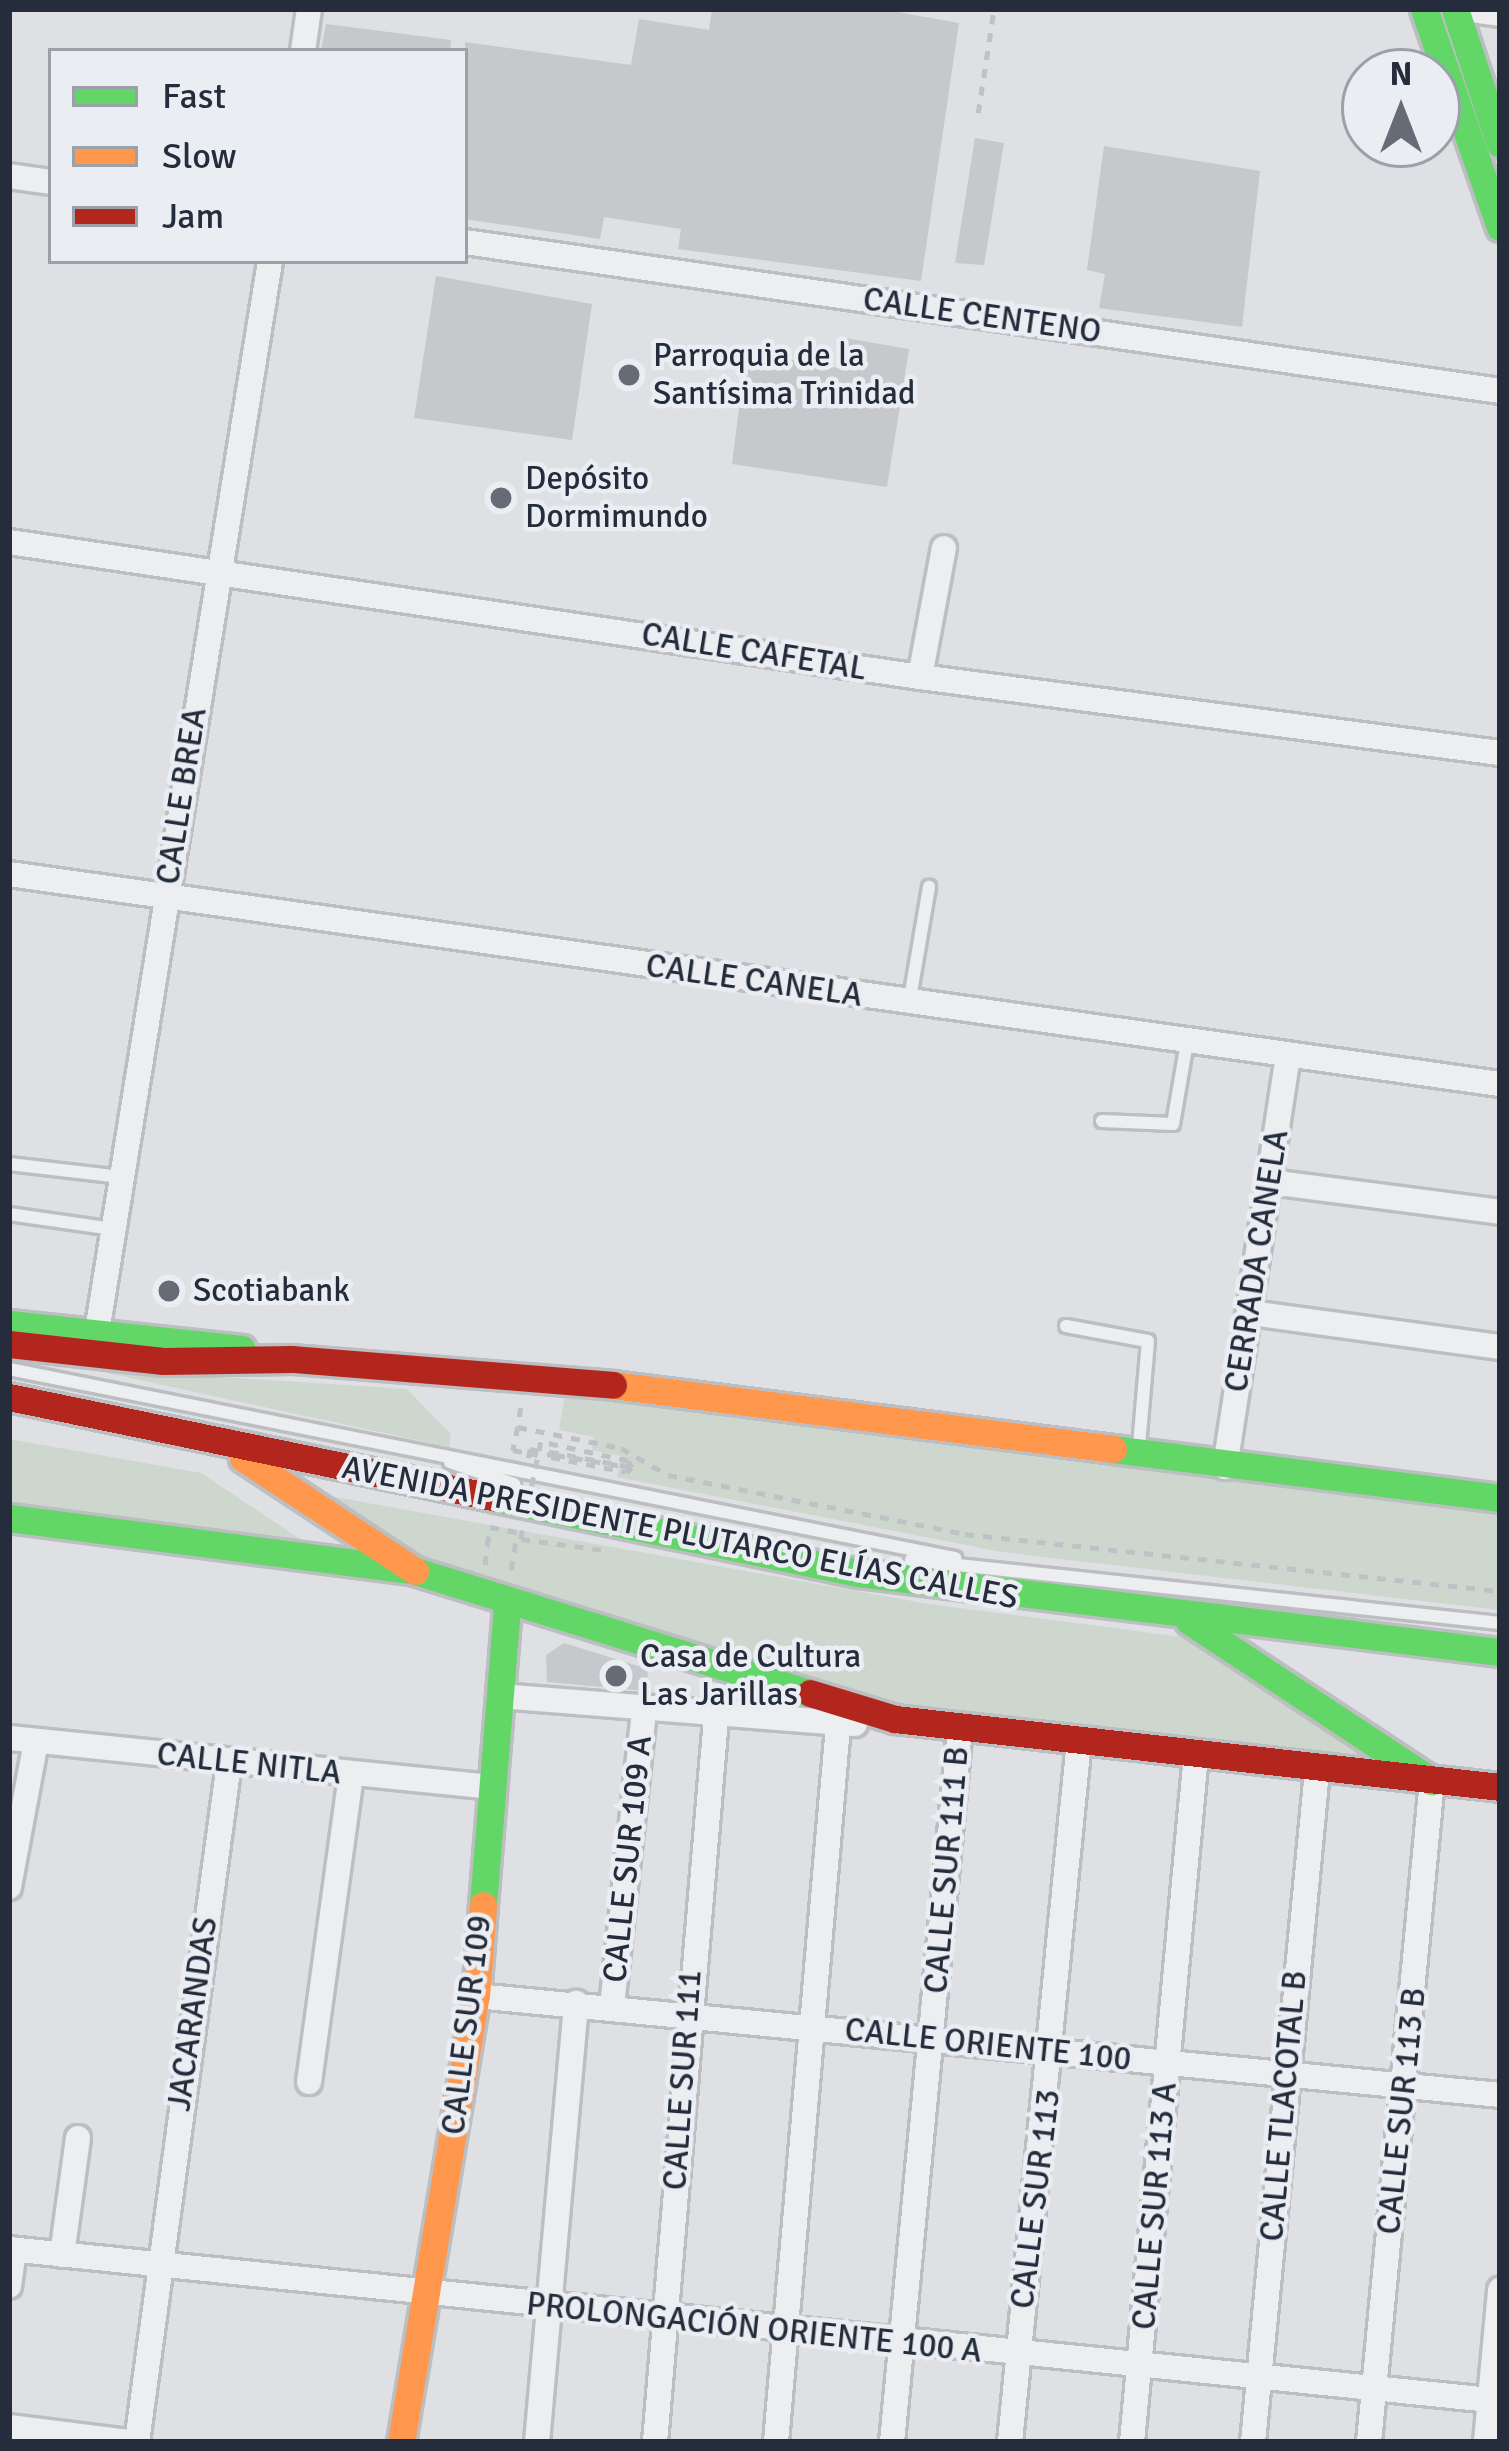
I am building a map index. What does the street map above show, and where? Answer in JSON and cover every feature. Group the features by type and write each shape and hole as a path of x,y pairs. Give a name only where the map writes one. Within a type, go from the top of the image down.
{"main road":[{"path":"1424,9 1500,227"},
{"path":"1454,9 1500,144"},
{"path":"9,1324 292,1359 526,1379 1500,1498"},
{"path":"9,1343 163,1361 292,1359"},
{"name":"AVENIDA PRESIDENTE PLUTARCO ELÍAS CALLES","path":"9,1397 223,1445 859,1573 1184,1618 1500,1652"},
{"path":"223,1445 415,1571"},
{"path":"9,1518 415,1571 491,1590 895,1719 1317,1771 1500,1787"},
{"name":"CALLE SUR 109","path":"401,2442 476,1996 488,1787 499,1696 491,1590"},
{"path":"1184,1618 1432,1780"}],"street":[{"path":"303,48 309,9"},
{"path":"1465,9 1500,14"},
{"path":"9,176 48,182"},
{"name":"CALLE CENTENO","path":"468,242 1500,391"},
{"name":"CALLE BREA","path":"97,1332 269,264"},
{"name":"CALLE CAFETAL","path":"9,542 920,677 1500,753"},
{"path":"920,677 944,548"},
{"name":"CALLE CANELA","path":"9,874 1500,1084"},
{"name":"CERRADA CANELA","path":"1225,1467 1288,1055"},
{"path":"1270,1182 1500,1212"},
{"path":"1251,1313 1500,1347"},
{"path":"499,1696 838,1726 895,1719"},
{"name":"CALLE SUR 109 A","path":"612,2006 644,1711"},
{"name":"CALLE SUR 111","path":"655,2442 687,2014 716,1718"},
{"path":"776,2442 838,1726"},
{"name":"CALLE SUR 111 B","path":"892,2442 960,1729"},
{"name":"CALLE NITLA","path":"9,1738 488,1787"},
{"path":"9,1887 36,1741"},
{"name":"CALLE SUR 113","path":"1010,2442 1054,2052 1078,1741"},
{"name":"CALLE SUR 113 A","path":"1132,2442 1196,1756"},
{"name":"JACARANDAS","path":"134,2442 230,1762"},
{"name":"CALLE TLACOTAL B","path":"1253,2442 1317,1771"},
{"path":"309,2082 351,1774"},
{"name":"CALLE SUR 113 B","path":"1369,2442 1432,1780"},
{"name":"CALLE ORIENTE 100","path":"476,1996 813,2026 1286,2078 1500,2095"},
{"name":"CALLE SUR 109 A","path":"537,2442 576,2003"},
{"path":"62,2255 78,2138"},
{"path":"9,2286 11,2249"},
{"name":"PROLONGACIÓN ORIENTE 100 A","path":"11,2249 666,2320 1495,2400"},
{"path":"1486,2442 1495,2400 1500,2290"},
{"path":"9,2440 10,2427 134,2442"}],"lane":[{"path":"909,1004 928,887"},
{"path":"1102,1121 1173,1124 1187,1042"},
{"path":"9,1164 123,1177"},
{"path":"9,1214 113,1229"},
{"path":"1066,1326 1148,1341 1138,1454"},
{"path":"9,1369 450,1462 586,1479 879,1537 986,1566"},
{"path":"450,1462 537,1491 852,1553 1500,1624"}],"path":[{"path":"978,113 994,9"},
{"path":"526,1379 513,1450 538,1455"},
{"path":"518,1427 621,1448 668,1475 1004,1540 1500,1591"},
{"path":"491,1590 510,1576 520,1530 538,1455 541,1442 628,1461 632,1468 626,1472 551,1457 549,1452 629,1467 556,1455 530,1449"},
{"path":"491,1590 490,1527 520,1530"},
{"path":"520,1530 521,1539 603,1550"}],"shaded area":[{"path":"84,1368 407,1389 451,1434 449,1447"},
{"path":"565,1394 1500,1506 1500,1610 1002,1552 617,1477 621,1456 592,1450 594,1437 559,1430"},
{"path":"9,1439 201,1473 324,1555 9,1507"},
{"path":"329,1496 929,1604 1198,1639 1385,1772 894,1710 437,1566"}],"building":[{"path":"712,9 880,9 959,23 921,281 678,249 681,229 604,217 600,239 468,219 465,42 631,65 639,19 709,30"},
{"path":"326,24 451,40 450,48 322,48"},
{"path":"975,138 1004,143 984,265 955,263"},
{"path":"1104,146 1260,171 1242,327 1099,308 1105,274 1087,270"},
{"path":"436,276 592,304 572,440 414,418"},
{"path":"845,338 909,349 887,487 732,464 746,352 838,368"},
{"path":"564,1643 648,1669 646,1691 547,1682 546,1655"}],"traffic: fast":[{"path":"1424,9 1500,227"},
{"path":"1455,9 1500,144"},
{"path":"9,1324 242,1349"},
{"path":"1113,1449 1500,1498"},
{"path":"496,1498 859,1573 1500,1652"},
{"path":"9,1518 415,1571 810,1693"},
{"path":"483,1905 507,1605"},
{"path":"1189,1621 1432,1781"}],"traffic: slow":[{"path":"613,1385 1113,1449"},
{"path":"243,1458 415,1571"},
{"path":"401,2442 476,1996 483,1905"}],"traffic: jam":[{"path":"9,1344 163,1361 292,1359 613,1385"},
{"path":"9,1397 496,1498"},
{"path":"810,1693 895,1719 1500,1787"}],"place":[{"name":"Parroquia de la Santísima Trinidad","path":"629,375"},
{"name":"Depósito Dormimundo","path":"501,498"},
{"name":"Scotiabank","path":"169,1291"},
{"name":"Casa de Cultura Las Jarillas","path":"616,1676"}]}
